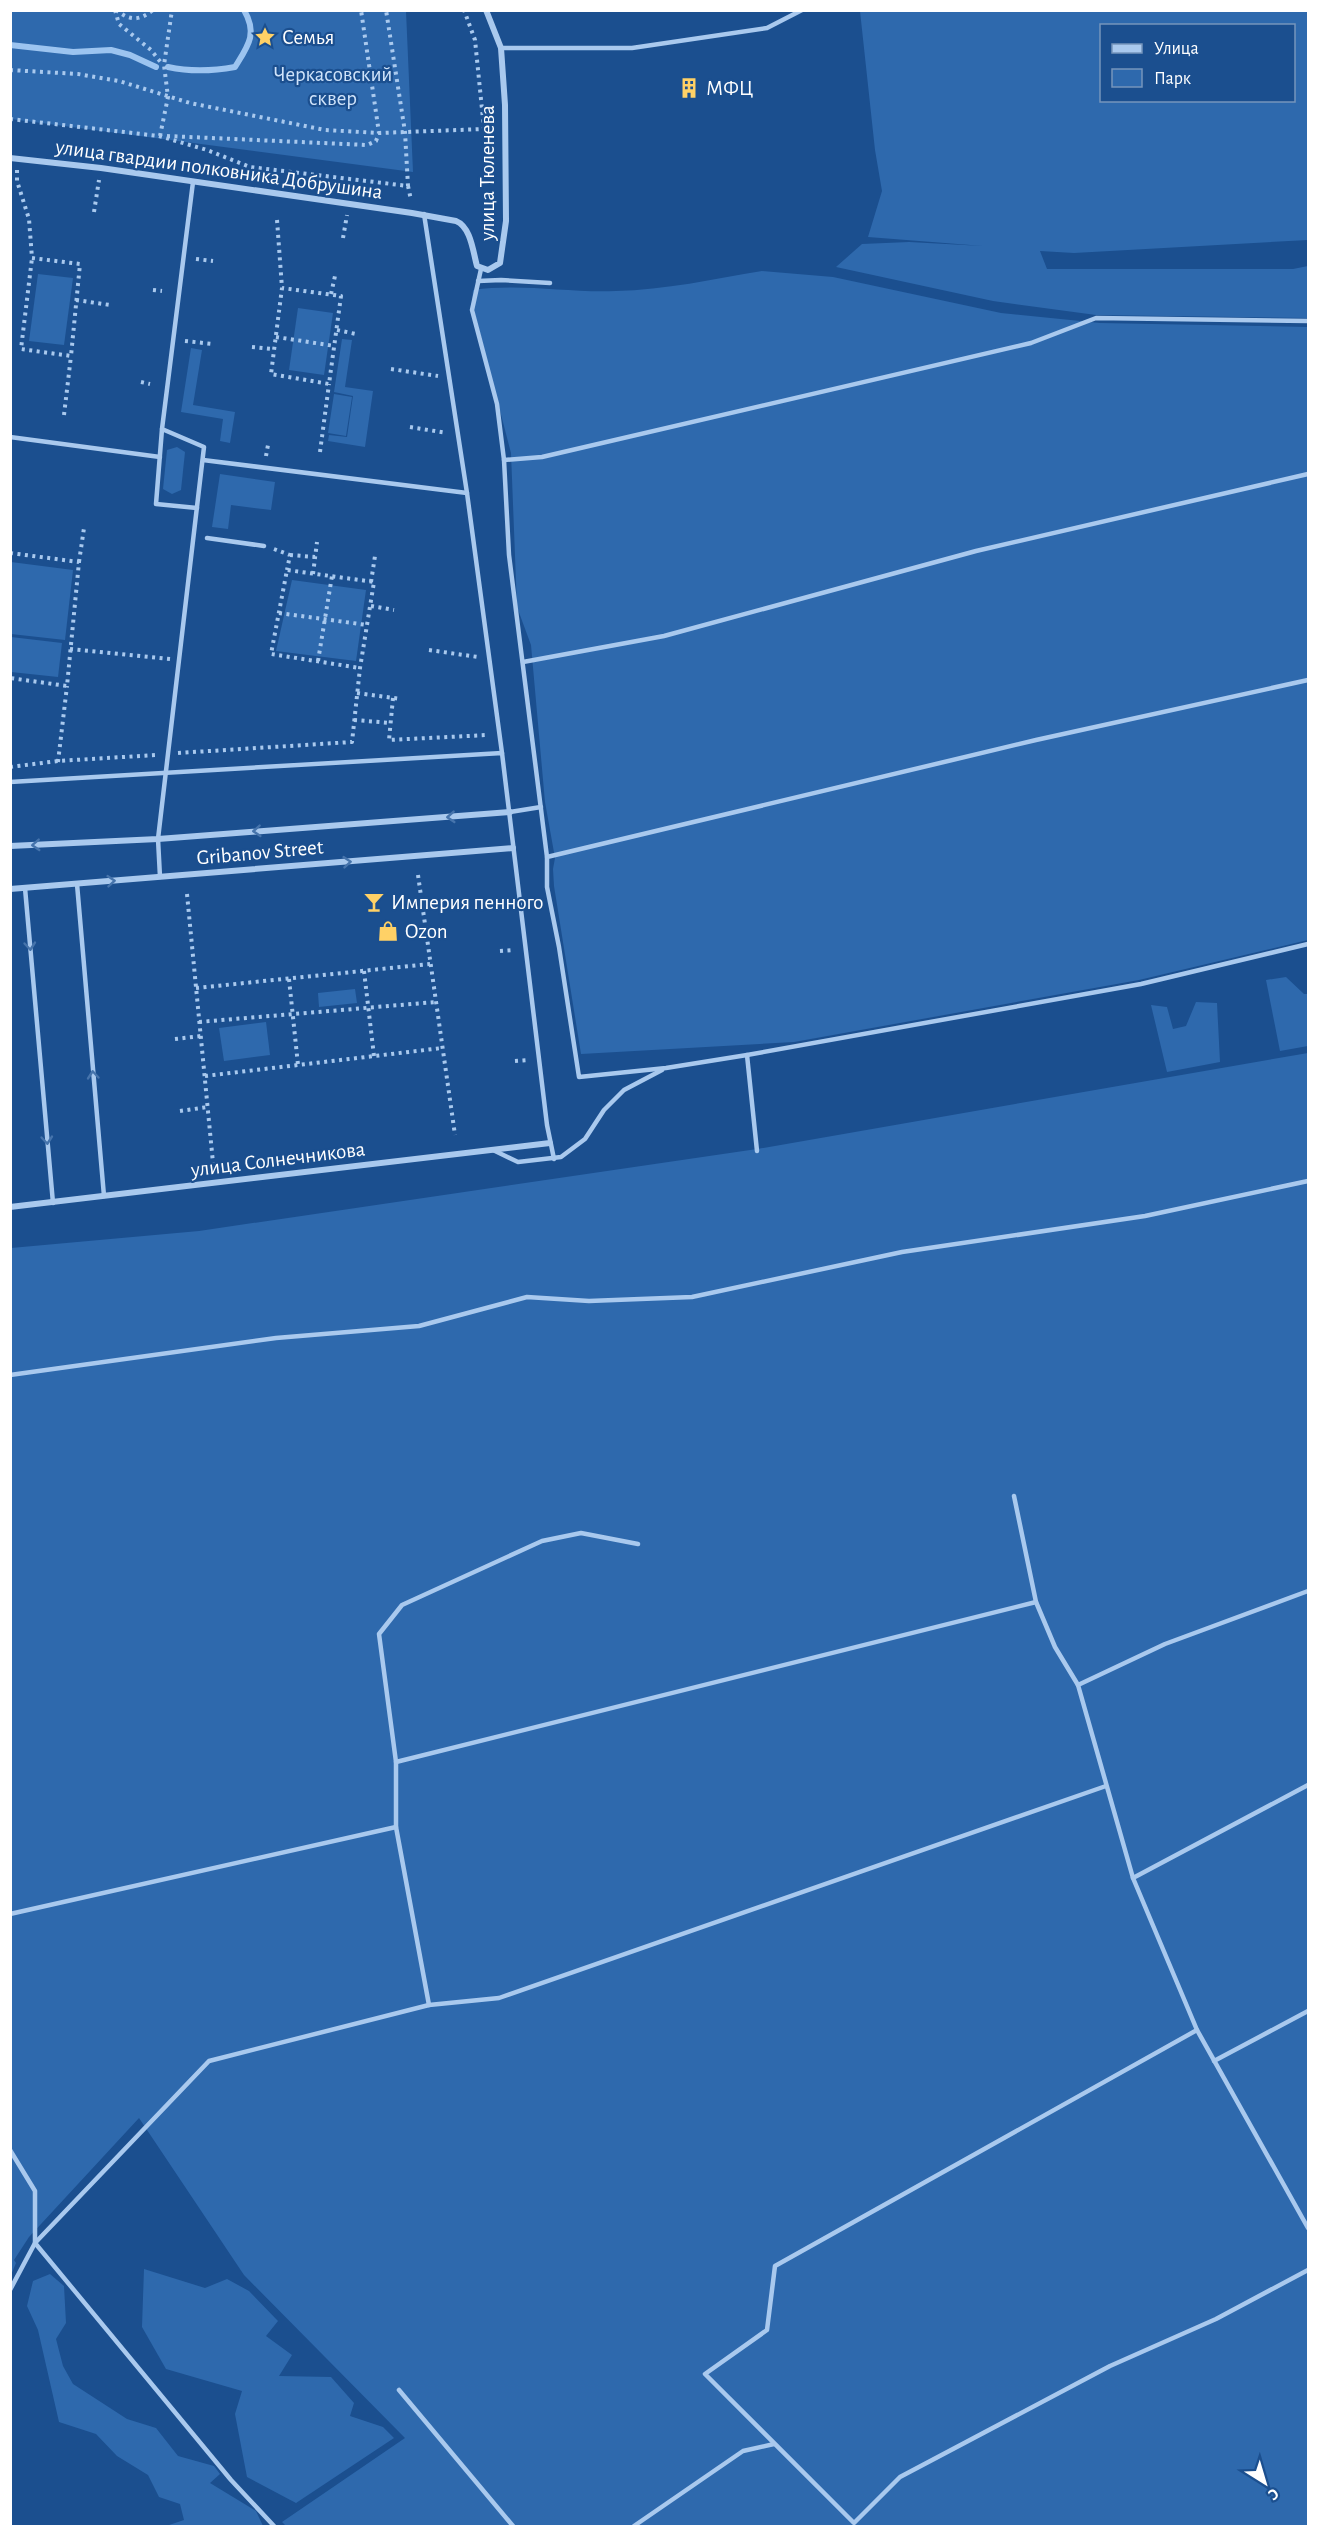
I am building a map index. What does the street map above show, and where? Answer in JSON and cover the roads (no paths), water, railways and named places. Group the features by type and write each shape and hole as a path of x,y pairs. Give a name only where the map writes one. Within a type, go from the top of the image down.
{"street":[{"name":"улица Тюленева","path":"424,214 460,223 467,231 477,266 481,269 488,270 500,263 506,221 505,105 501,48 486,10"},
{"name":"улица гвардии полковника Добрушина","path":"14,158 101,168 424,214"},
{"name":"Gribanov Street","path":"10,846 158,839 510,812"},
{"name":"Gribanov Street","path":"10,888 513,848"},
{"name":"улица Солнечникова","path":"10,1207 550,1143"}],"lane":[{"path":"501,48 632,48 767,28 802,10"},
{"path":"193,182 162,429 156,504 197,508"},
{"path":"424,214 467,493 510,812 550,1143 554,1159"},
{"path":"481,269 472,310 497,404 504,460 508,555 547,857 547,887 559,947 579,1077 666,1068 747,1055 1141,984 1308,945"},
{"path":"478,281 550,283"},
{"path":"504,460 542,457 1031,343 1096,318 1308,321"},
{"path":"159,877 158,839 165,772 204,447 162,429"},
{"path":"10,437 160,457"},
{"path":"203,460 467,493"},
{"path":"523,662 664,636 976,551 1308,474"},
{"path":"207,538 264,546"},
{"path":"547,857 1036,740 1308,680"},
{"path":"10,782 502,753"},
{"path":"510,812 541,807"},
{"path":"77,884 104,1196"},
{"path":"26,888 53,1203"},
{"path":"747,1055 757,1151"},
{"path":"493,1150 518,1162 561,1157 585,1139 604,1110 624,1090 666,1068"},
{"path":"10,1375 276,1338 419,1326 527,1297 589,1301 692,1297 902,1252 1144,1216 1308,1181"},
{"path":"1014,1496 1036,1602 1055,1647 1078,1686 1133,1878 1197,2030 1308,2228"},
{"path":"429,2004 396,1827 396,1762 379,1634 402,1605 542,1541 581,1533 638,1544"},
{"path":"1078,1686 1165,1644 1308,1591"},
{"path":"396,1762 1036,1602"},
{"path":"1133,1878 1308,1785"},
{"path":"10,2290 35,2243 208,2061 429,2004 499,1998 1106,1786"},
{"path":"10,1914 396,1827"},
{"path":"1214,2061 1308,2012"},
{"path":"1197,2030 775,2266 767,2330 705,2374 854,2525 900,2477 1110,2366 1216,2319 1308,2270"},
{"path":"10,2150 35,2191 35,2243 231,2480 274,2526"},
{"path":"399,2390 513,2526"},
{"path":"634,2526 743,2451 775,2444"}],"waterway":[{"path":"168,67 185,70 235,67 250,40 250,26 244,10"},
{"path":"10,45 73,52 111,50 130,55 156,67"}],"place":[{"name":"Семья","path":"265,37"},
{"name":"МФЦ","path":"689,88"},
{"name":"Империя пенного","path":"374,902"},
{"name":"Ozon","path":"388,931"}],"park label":[{"name":"Черкасовский сквер","path":"333,86"}]}
